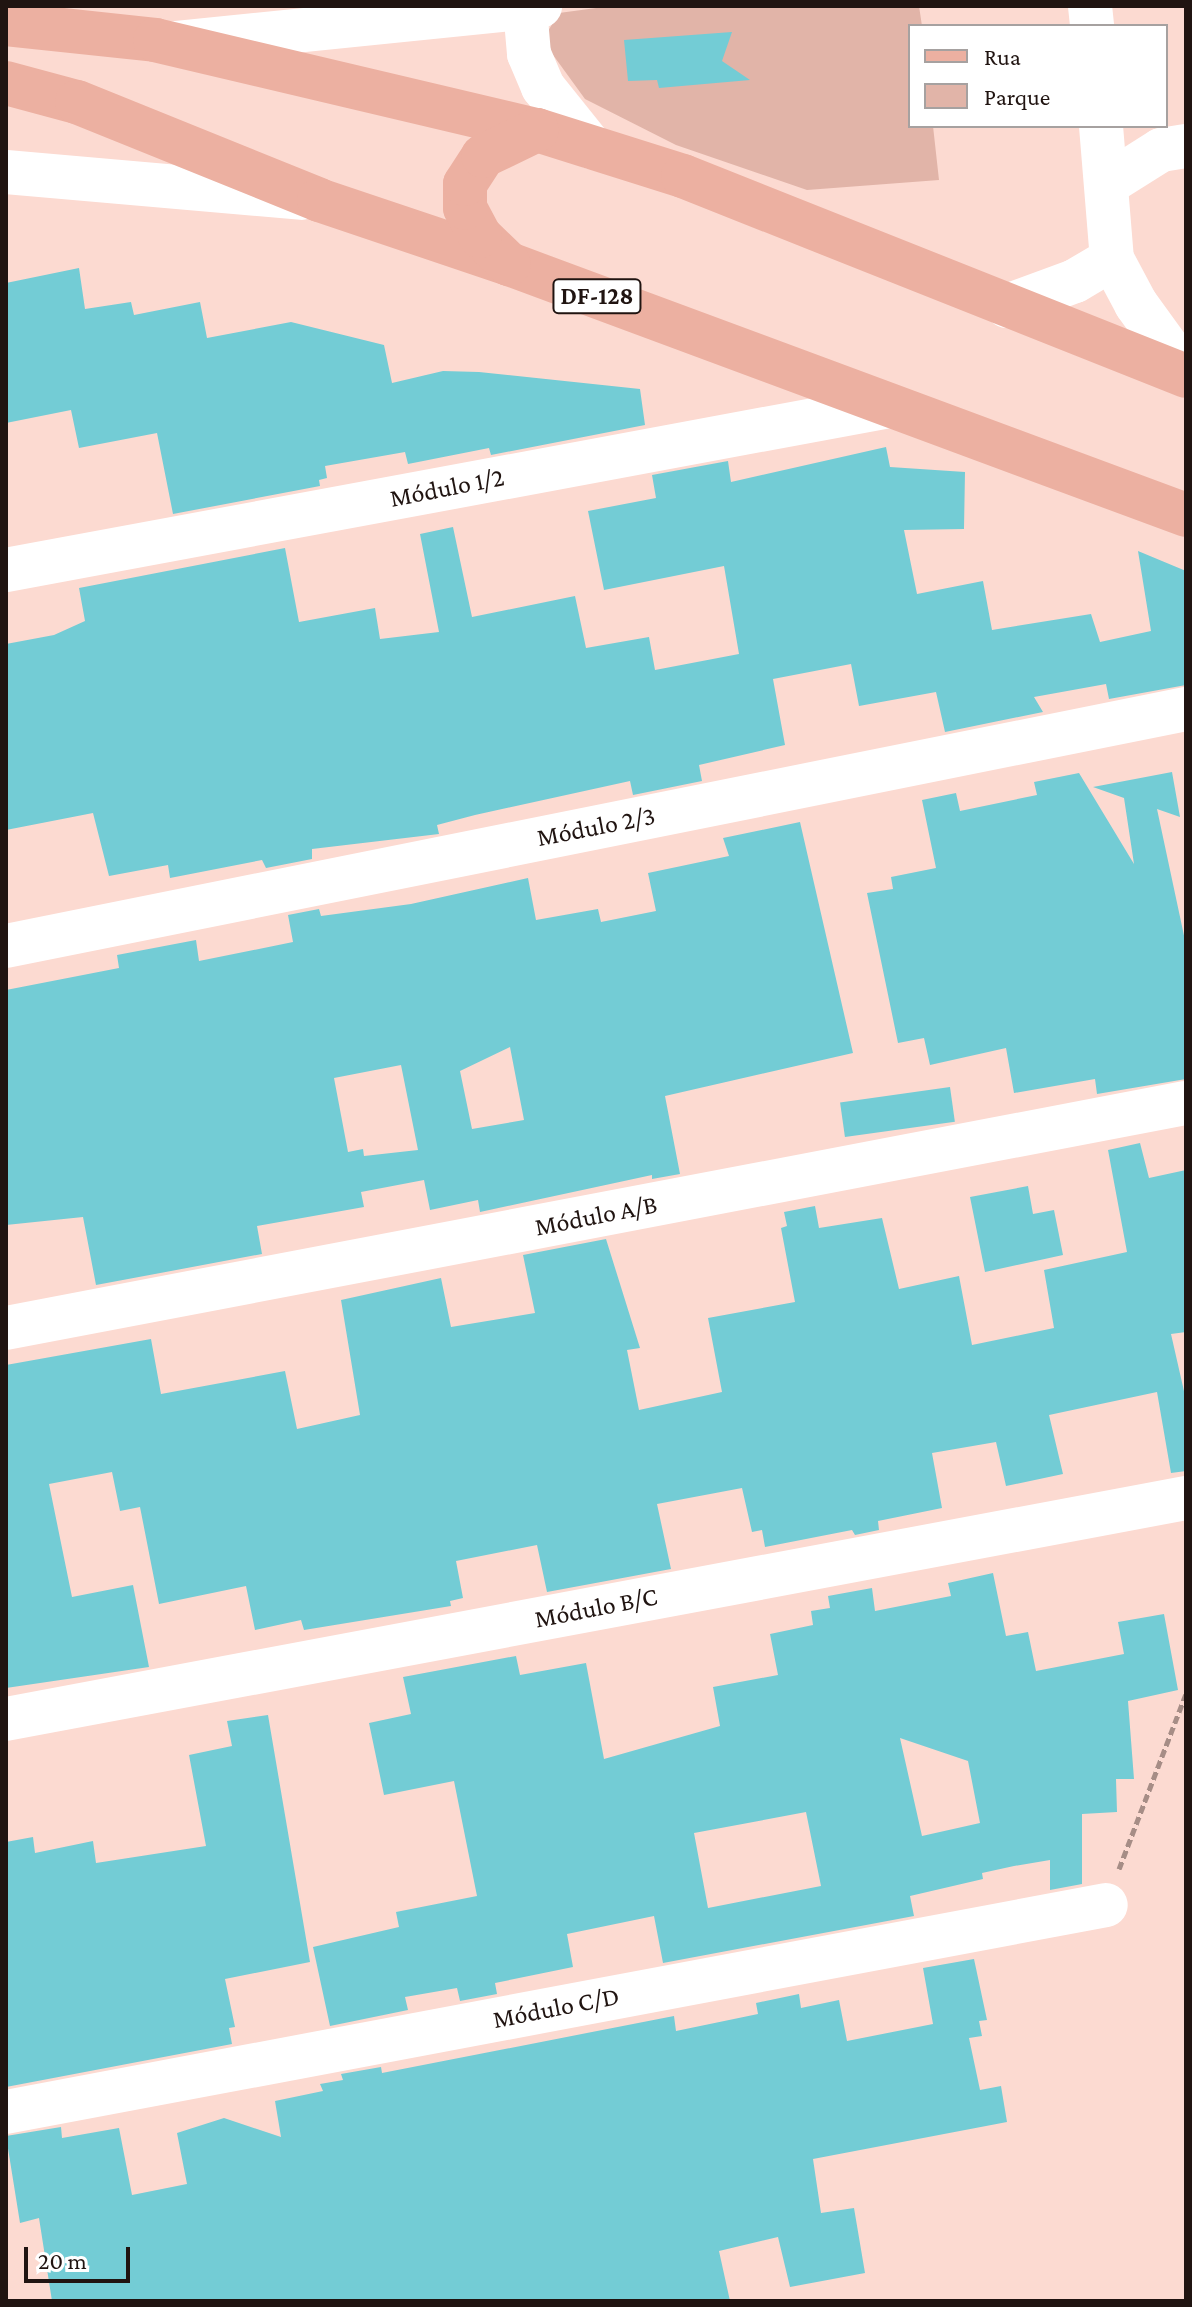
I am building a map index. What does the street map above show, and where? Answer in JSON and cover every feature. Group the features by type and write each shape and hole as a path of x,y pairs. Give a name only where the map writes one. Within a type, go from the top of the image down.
{"main road":[{"path":"6,24 171,44 537,130 683,176 1186,374"},
{"name":"DF-128","path":"6,83 77,102 319,200 509,264 1186,515"},
{"path":"509,264 480,236 465,208 465,184 483,156 537,130"}],"street":[{"path":"171,44 532,7 529,54 543,87 591,147"},
{"path":"1101,128 1112,259 1136,304 1186,374"},
{"path":"1107,184 1161,150 1186,146"},
{"path":"6,172 319,200"},
{"path":"1007,306 1075,281 1112,259"},
{"name":"Módulo 1/2","path":"6,570 889,406"},
{"name":"Módulo 2/3","path":"6,946 1186,709"},
{"name":"Módulo A/B","path":"6,1328 1186,1103"},
{"name":"Módulo B/C","path":"6,1719 1186,1498"},
{"name":"Módulo C/D","path":"6,2112 1106,1905"}],"path":[{"path":"1106,1905 1186,1694"}],"green space":[{"path":"611,6 919,6 922,24 908,24 908,128 933,128 939,180 807,190 676,145 585,99 548,48 548,31 559,13"}],"building":[{"path":"732,32 722,61 750,80 659,88 657,80 628,81 624,40"},
{"path":"79,268 85,309 131,302 134,315 200,302 207,338 291,322 384,345 392,383 443,371 640,389 645,425 491,455 489,448 408,464 405,452 325,466 327,478 319,480 320,486 173,514 157,433 79,448 71,410 6,423 6,283"},
{"path":"886,447 890,467 965,472 964,529 904,530 917,594 983,581 992,630 1091,614 1100,642 1151,631 1138,551 1186,571 1186,685 1109,699 1106,684 1034,697 1043,712 945,732 936,692 859,706 851,664 773,679 785,745 699,765 702,781 633,795 630,781 437,825 439,834 312,849 312,859 266,868 262,860 170,878 168,865 109,876 93,813 6,830 6,644 54,635 85,621 79,588 285,548 299,622 375,608 380,639 439,632 420,534 453,527 472,617 575,596 586,648 649,637 655,670 739,654 724,566 604,590 588,511 656,498 652,475 728,461 731,482"},
{"path":"1172,772 1180,817 1157,809 1186,945 1186,1079 1097,1094 1095,1079 1014,1093 1006,1048 930,1065 924,1038 898,1043 867,893 893,889 891,877 936,868 922,800 956,793 960,811 1037,795 1034,782 1079,773 1134,864 1124,798 1093,787"},
{"path":"800,822 853,1053 665,1096 680,1174 652,1179 652,1175 480,1212 478,1200 430,1210 424,1180 361,1192 364,1207 257,1226 262,1254 96,1285 83,1217 6,1225 6,990 119,968 117,955 196,940 199,961 293,942 288,915 319,909 321,916 411,904 528,878 536,920 598,909 601,922 656,911 648,873 729,856 723,838","holes":["510,1047 524,1120 472,1129 460,1071","401,1065 418,1150 364,1156 363,1149 348,1152 334,1078"]},
{"path":"950,1087 955,1122 845,1137 840,1102"},
{"path":"1140,1143 1149,1178 1186,1170 1186,1332 1171,1334 1186,1400 1186,1471 1171,1473 1157,1392 1049,1415 1063,1474 1006,1486 996,1442 932,1453 942,1508 878,1521 879,1530 855,1535 852,1530 765,1547 762,1530 752,1532 742,1488 657,1504 671,1569 547,1592 537,1545 456,1561 463,1598 450,1601 451,1606 304,1630 301,1620 255,1630 246,1586 159,1604 140,1507 120,1511 112,1472 49,1484 72,1597 133,1585 149,1667 6,1688 6,1365 151,1339 161,1394 285,1371 297,1429 360,1415 341,1300 441,1278 451,1327 535,1313 523,1255 606,1239 640,1348 627,1350 639,1410 722,1392 708,1318 795,1302 781,1228 787,1226 784,1212 815,1206 819,1228 882,1218 899,1289 959,1276 972,1345 1054,1328 1044,1270 1127,1252 1108,1150"},
{"path":"1028,1186 1033,1214 1054,1210 1063,1255 985,1272 970,1197"},
{"path":"993,1573 1006,1636 1028,1632 1036,1671 1124,1654 1118,1622 1164,1614 1178,1690 1128,1701 1134,1779 1116,1779 1117,1812 1082,1814 1082,1884 1050,1890 1050,1860 1014,1866 982,1873 983,1879 910,1896 914,1916 663,1963 654,1916 567,1934 573,1967 495,1983 497,1994 460,2001 457,1988 405,1997 408,2010 330,2026 313,1947 399,1927 396,1912 477,1896 454,1781 384,1795 369,1723 411,1714 403,1677 516,1656 520,1675 586,1663 604,1759 720,1726 713,1687 778,1675 770,1634 813,1625 811,1611 830,1608 828,1596 872,1588 875,1611 951,1596 948,1583","holes":["900,1738 968,1761 980,1823 922,1836","806,1812 821,1886 708,1908 694,1833"]},
{"path":"268,1715 310,1962 225,1979 235,2027 229,2028 232,2044 6,2087 6,1842 33,1837 35,1853 93,1841 96,1863 206,1846 189,1755 232,1746 227,1721"},
{"path":"974,1959 987,2020 979,2021 982,2036 969,2038 980,2090 1001,2086 1007,2122 813,2159 821,2213 854,2208 865,2273 790,2287 778,2237 719,2251 730,2301 52,2301 39,2218 20,2223 6,2136 61,2127 62,2138 119,2128 132,2195 187,2184 177,2133 224,2118 281,2137 275,2101 323,2091 320,2084 343,2080 341,2074 381,2067 382,2073 674,2016 676,2031 758,2014 756,2003 799,1994 801,2008 839,2000 847,2041 933,2024 923,1968"}]}
